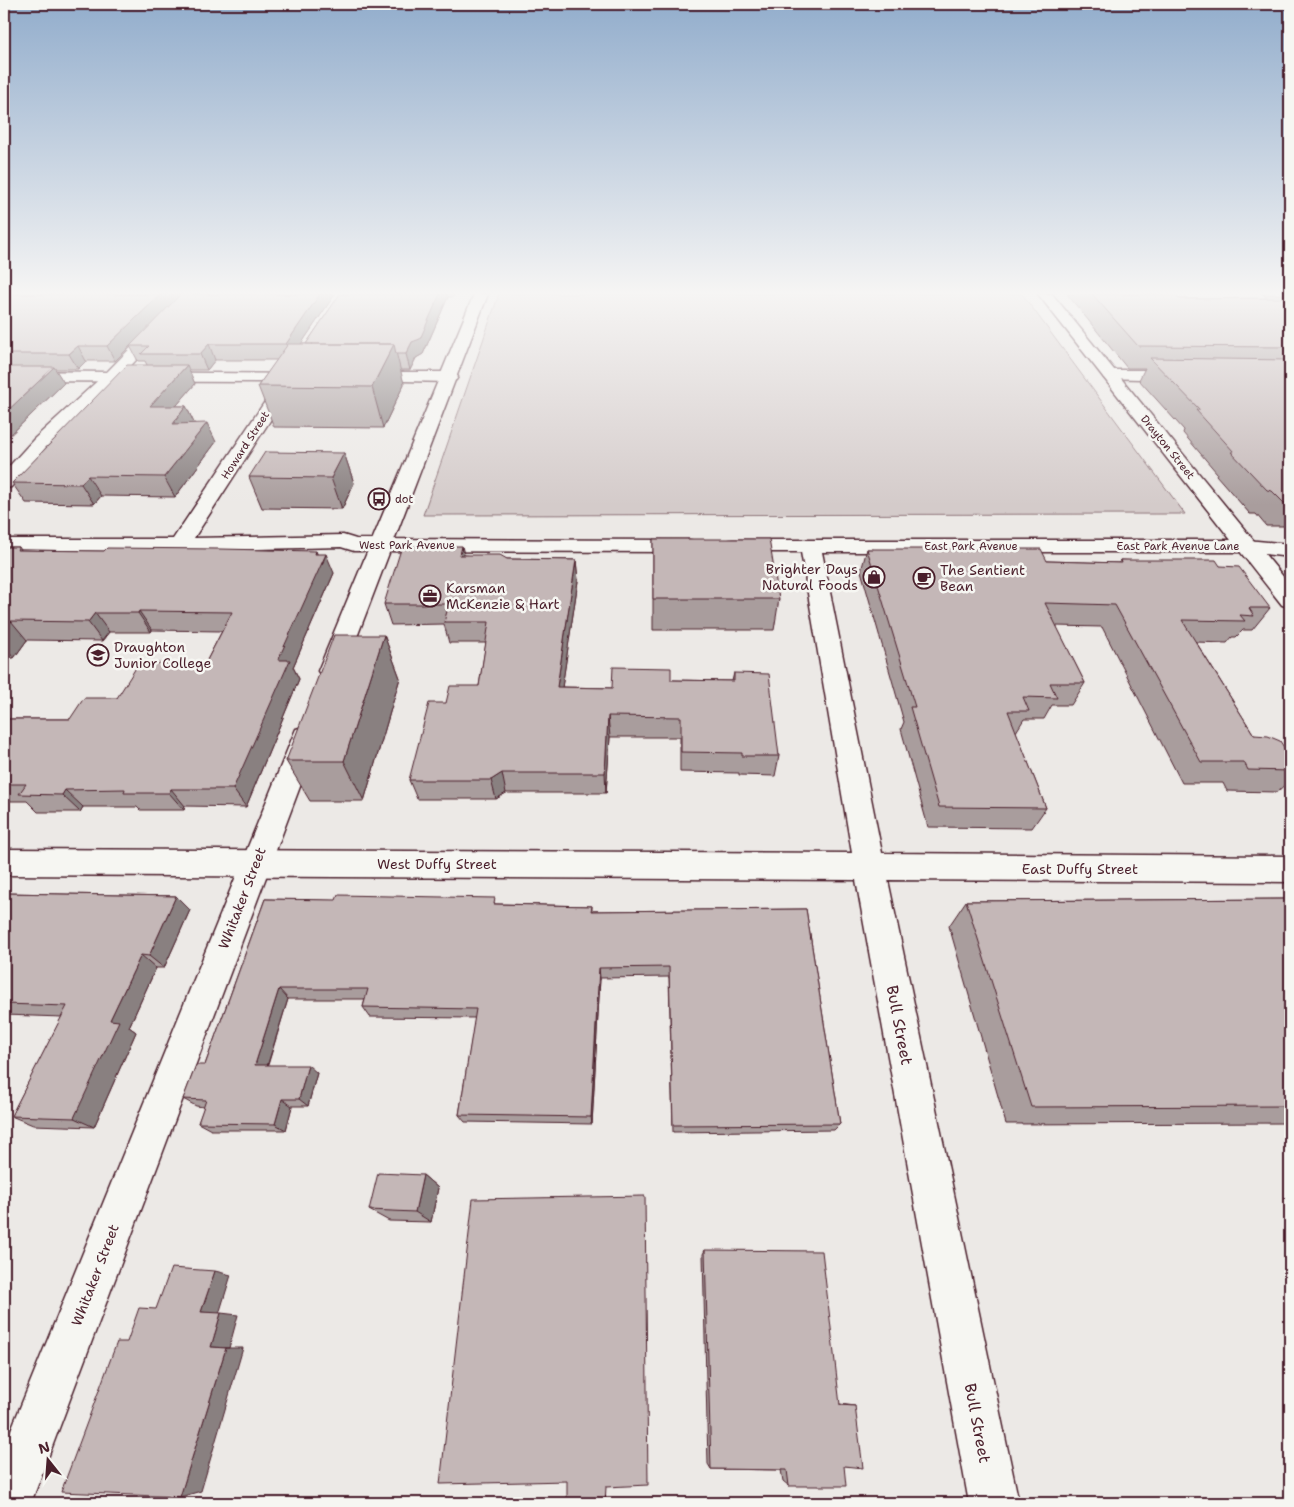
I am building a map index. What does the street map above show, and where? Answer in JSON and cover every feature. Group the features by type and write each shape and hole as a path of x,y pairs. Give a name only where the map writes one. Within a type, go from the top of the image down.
{"street":[{"path":"4,483 40,443 123,364"},
{"name":"Howard Street","path":"180,545 298,364"},
{"name":"Whitaker Street","path":"6,1503 380,546 455,364"},
{"name":"Drayton Street","path":"1101,364 1290,600"},
{"path":"1110,375 1195,375"},
{"path":"4,376 319,377"},
{"path":"349,377 450,377"},
{"name":"West Park Avenue","path":"4,544 180,545 343,541 354,546 822,546"},
{"name":"East Park Avenue","path":"822,546 1109,546"},
{"name":"Bull Street","path":"822,546 836,670 870,867 994,1503"},
{"name":"East Park Avenue Lane","path":"1109,546 1247,546"},
{"path":"1247,546 1290,550"},
{"name":"West Duffy Street","path":"4,862 870,867"},
{"name":"East Duffy Street","path":"870,867 926,869 1290,870"}],"shaded area":[{"path":"475,364 1074,364 1185,514 423,515"}],"building":[{"path":"273,364 384,364 372,387 258,386"},
{"path":"1156,364 1290,364 1290,503 1284,503 1272,491 1267,490 1231,452 1234,452 1196,410 1200,410"},
{"path":"127,365 187,365 150,406 186,406 173,424 207,423 164,477 88,476 81,484 12,483"},
{"path":"4,367 54,367 4,414"},
{"path":"265,452 344,453 331,478 249,477"},
{"path":"653,539 769,539 779,599 653,599"},
{"path":"402,546 462,546 460,555 500,555 507,559 576,560 557,687 612,688 613,667 671,668 671,680 734,681 734,673 769,674 779,756 742,756 742,753 681,752 681,717 608,716 605,773 502,773 491,780 409,780 429,703 446,703 450,686 479,686 489,622 444,622 449,604 384,604"},
{"path":"4,547 19,547 17,550 104,551 107,548 316,551 315,554 326,554 278,660 290,660 233,789 171,789 169,793 124,793 125,789 65,790 62,795 19,794 26,784 4,784 4,719 70,719 84,698 117,698 139,663 205,664 232,612 139,611 138,613 95,613 88,622 11,621 4,630"},
{"path":"867,549 1041,549 1047,561 1122,563 1121,560 1216,560 1220,566 1239,567 1270,608 1249,608 1254,616 1240,615 1245,621 1182,620 1254,735 1268,736 1280,741 1290,757 1290,771 1248,770 1244,762 1201,762 1115,605 1045,603 1085,683 1050,683 1057,698 1023,697 1029,711 1008,711 1046,808 939,807 910,707 915,707"},
{"path":"334,635 384,635 344,761 286,761"},
{"path":"4,893 176,896 149,956 141,955 110,1020 119,1021 74,1118 11,1116 67,1006 4,1004"},
{"path":"338,895 495,898 494,904 592,906 591,911 806,909 840,1124 673,1125 669,967 599,968 591,1117 459,1115 476,1009 363,1007 368,989 279,989 255,1065 308,1065 299,1099 282,1099 275,1124 198,1123 206,1100 183,1099 196,1065 205,1065 265,899 336,900"},
{"path":"1290,899 1290,1106 1031,1107 966,901"},
{"path":"378,1173 423,1175 415,1212 369,1210"},
{"path":"645,1196 648,1485 606,1487 605,1503 567,1503 567,1481 440,1484 473,1199"},
{"path":"705,1250 822,1251 840,1405 855,1406 863,1468 844,1466 846,1486 789,1486 787,1470 711,1469"},
{"path":"171,1268 215,1271 201,1312 221,1313 211,1347 226,1348 180,1497 61,1492 117,1342 127,1342 139,1308 156,1309"}],"place":[{"name":"dot","path":"379,499"},
{"name":"Brighter Days Natural Foods","path":"874,577"},
{"name":"The Sentient Bean","path":"924,578"},
{"name":"Karsman McKenzie & Hart","path":"430,596"},
{"name":"Draughton Junior College","path":"98,655"}]}
